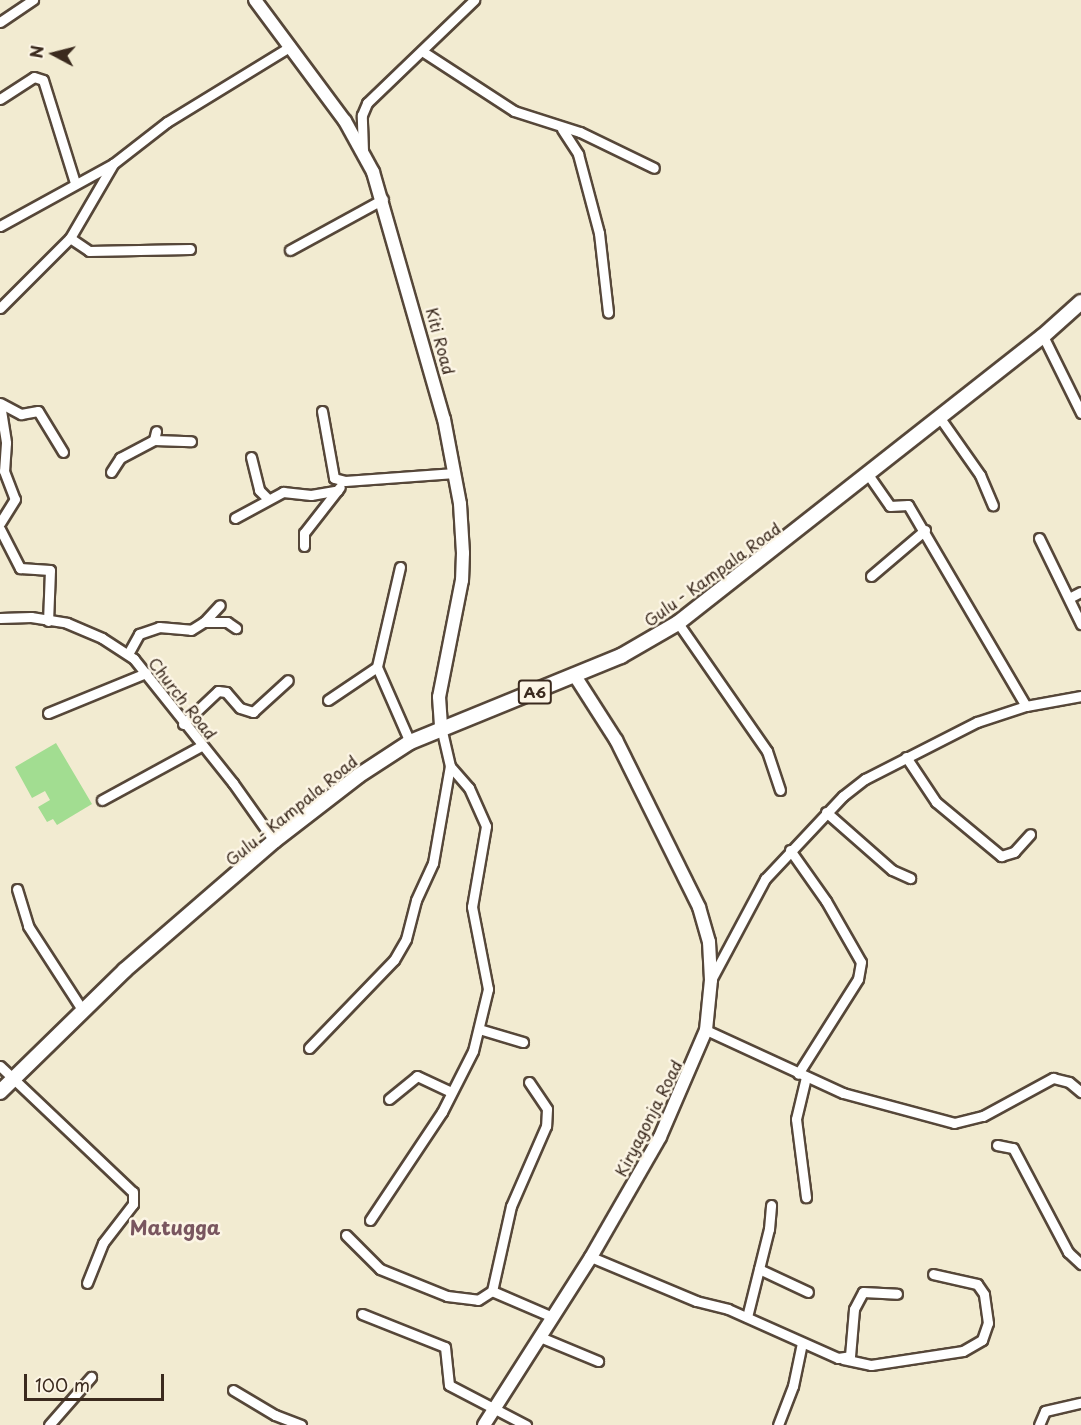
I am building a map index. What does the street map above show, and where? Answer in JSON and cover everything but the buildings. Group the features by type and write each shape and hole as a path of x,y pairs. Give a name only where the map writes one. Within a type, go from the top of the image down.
{"main road":[{"name":"Gulu - Kampala Road","path":"0,1092 13,1076 83,1011 274,841 358,776 411,742 621,656 678,623 1043,336 1081,302"}],"street":[{"path":"0,22 33,0"},
{"name":"Kiti Road","path":"255,0 291,46 363,152 383,198 444,419 455,473 462,527 462,580 439,697 441,728"},
{"path":"363,152 362,115 367,103 474,0"},
{"path":"0,226 113,164 167,122 291,46"},
{"path":"422,51 514,111 562,129 580,132 654,168"},
{"path":"0,99 34,77 43,80 75,183"},
{"path":"562,129 578,154 599,233 608,312"},
{"path":"0,308 70,238 113,164"},
{"path":"290,250 383,198"},
{"path":"70,238 89,251 190,249"},
{"path":"1043,336 1081,413"},
{"path":"0,403 21,414 38,411 63,452"},
{"path":"0,403 6,443 4,471 15,499 0,523"},
{"path":"322,411 334,478 345,481 455,473"},
{"path":"940,418 980,475 993,505"},
{"path":"111,472 120,458 155,435 191,441"},
{"path":"251,457 259,490 268,498"},
{"path":"867,473 890,506 908,505 925,530 948,577 1006,667 1026,706"},
{"path":"304,546 304,533 345,481"},
{"path":"235,518 268,498 283,492 311,495 338,490"},
{"path":"0,529 20,568 50,570 48,621"},
{"path":"871,576 925,530"},
{"path":"1039,538 1081,624"},
{"path":"400,567 377,667 411,742"},
{"path":"1069,598 1081,592"},
{"path":"128,654 139,634 159,627 191,630 204,622 220,604"},
{"name":"Church Road","path":"0,618 32,616 84,629 128,654 146,673 274,841"},
{"path":"204,622 227,622 236,628"},
{"path":"678,623 767,751 780,790"},
{"path":"328,700 377,667"},
{"path":"48,713 146,673"},
{"name":"Kiryagonja Road","path":"484,1425 540,1336 550,1316 591,1257 679,1100 706,1030 711,980 709,942 699,907 626,759 575,676"},
{"path":"183,724 218,691 226,692 240,708 253,712 288,680"},
{"path":"711,980 765,879 825,812 865,779 977,722 1026,706 1081,696"},
{"path":"309,1048 399,954 433,863 450,766 441,728"},
{"path":"102,800 201,746"},
{"path":"906,757 936,802 1001,856 1014,852 1029,834"},
{"path":"370,1220 431,1134 473,1051 488,990 471,907 486,826 469,788 450,766"},
{"path":"825,812 892,870 910,878"},
{"path":"790,850 826,901 861,962 858,979 802,1075 796,1119 806,1197"},
{"path":"17,889 28,926 83,1011"},
{"path":"479,1029 523,1042"},
{"path":"706,1030 843,1093 954,1123 983,1116 1053,1078 1069,1082 1081,1092"},
{"path":"0,1066 133,1192 133,1204 103,1243 87,1283"},
{"path":"389,1099 417,1076 451,1092"},
{"path":"346,1235 380,1269 447,1296 478,1300 492,1292 511,1206 546,1126 547,1109 529,1082"},
{"path":"997,1145 1013,1148 1068,1252 1081,1264"},
{"path":"747,1317 771,1205"},
{"path":"591,1257 696,1301 747,1317 843,1359 871,1365 963,1351 982,1340 988,1323 984,1294 977,1284 933,1274"},
{"path":"759,1269 808,1292"},
{"path":"492,1292 550,1316"},
{"path":"843,1359 850,1356 854,1309 863,1292 897,1294"},
{"path":"363,1314 445,1347 449,1385 526,1425"},
{"path":"540,1336 598,1361"},
{"path":"778,1425 790,1398 802,1343"},
{"path":"49,1425 91,1377"},
{"path":"234,1390 275,1415 301,1425"},
{"path":"1039,1425 1045,1411 1081,1403"}],"green space":[{"path":"56,743 92,804 57,825 53,819 47,822 38,807 50,800 45,791 32,798 15,767"}],"district":[{"name":"Matugga","path":"175,1227"}]}
